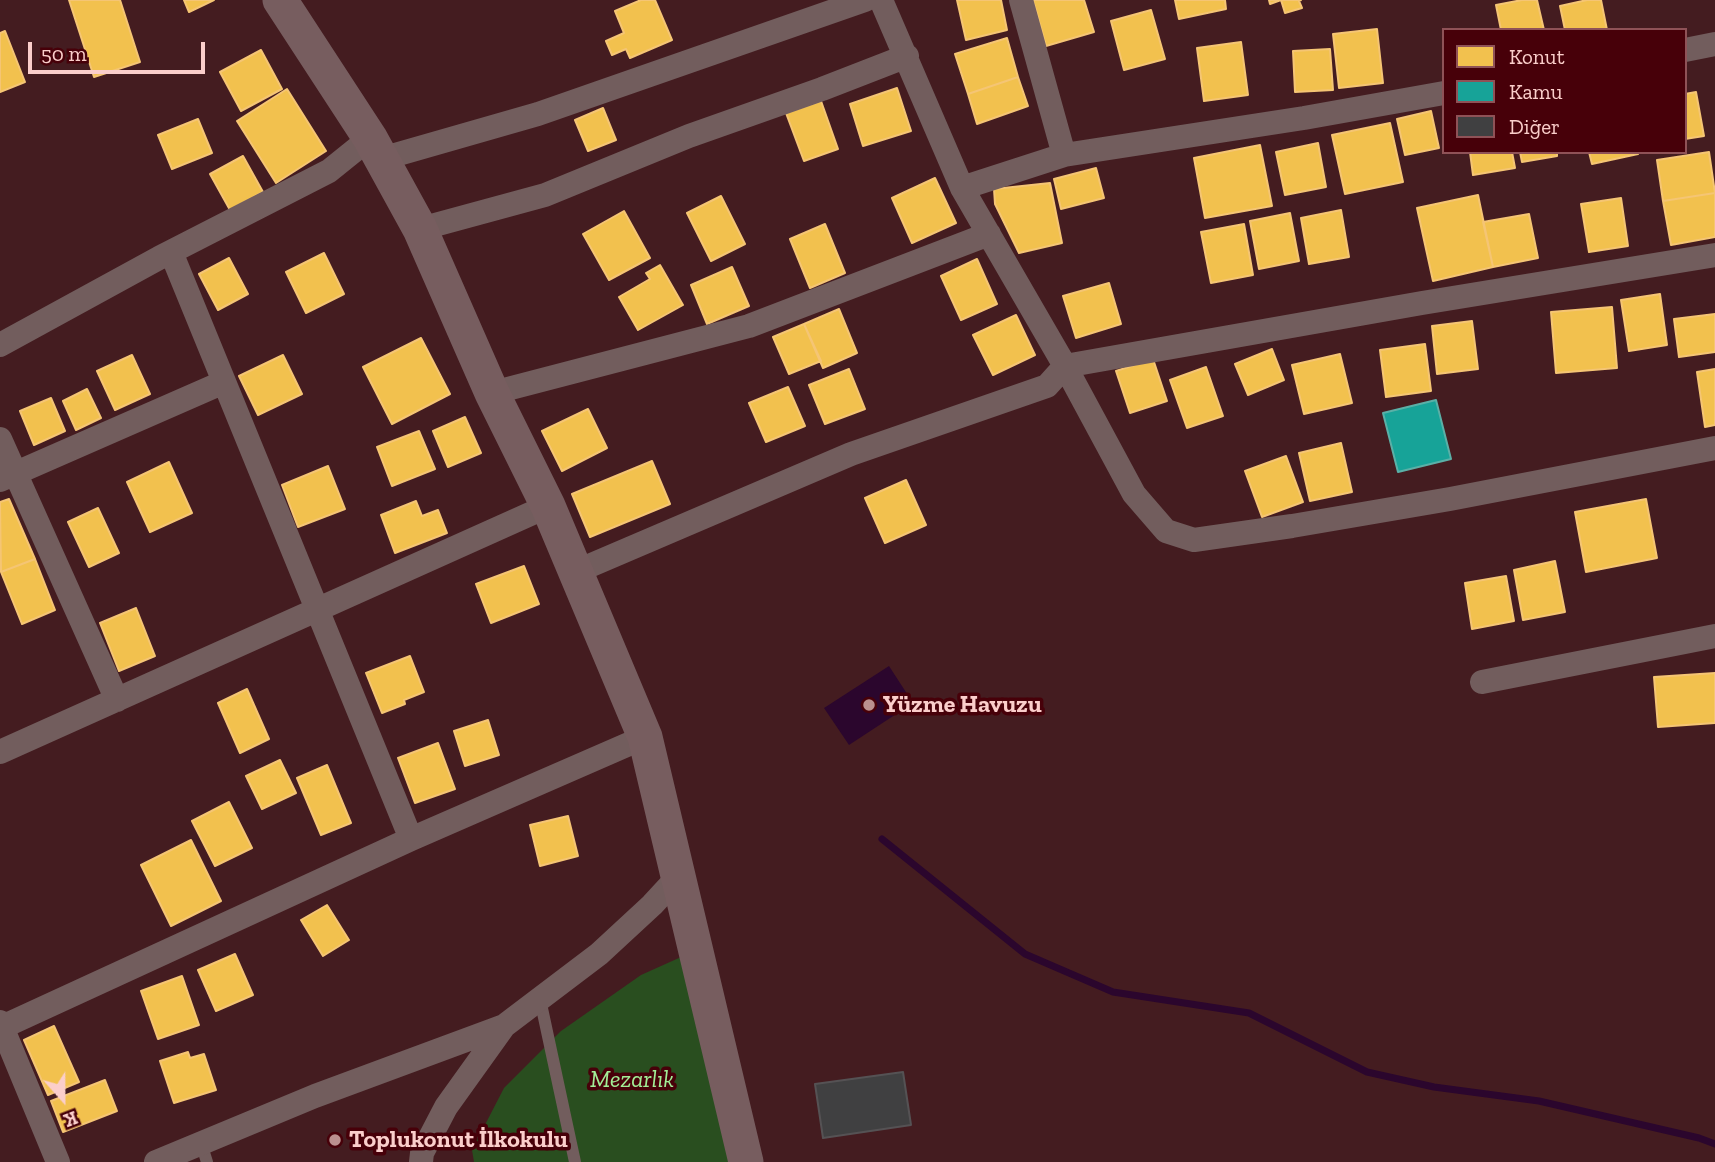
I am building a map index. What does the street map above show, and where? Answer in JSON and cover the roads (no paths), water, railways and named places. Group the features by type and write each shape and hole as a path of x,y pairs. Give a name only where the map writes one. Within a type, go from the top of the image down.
{"street":[{"path":"280,0 376,149 420,229 492,393 548,506 645,737 677,878 704,976 746,1162"},
{"path":"0,345 171,252 376,149 538,114 865,0"},
{"path":"881,0 962,188 1065,366 1134,494 1166,531 1194,540 1292,526 1715,448"},
{"path":"1021,0 1064,155"},
{"path":"1687,50 1715,44"},
{"path":"420,229 545,195 689,136 907,56"},
{"path":"962,188 1064,155 1304,118 1442,93"},
{"path":"492,393 749,326 989,234"},
{"path":"171,252 411,839"},
{"path":"575,572 851,454 1047,386 1065,366 1715,255"},
{"path":"7,476 224,382"},
{"path":"0,439 7,476 117,700"},
{"path":"0,752 548,506"},
{"path":"1482,682 1715,636"},
{"path":"58,1162 1,1025 411,839 645,737"},
{"path":"156,1162 204,1153 315,1096 504,1026 599,954 677,878"},
{"path":"421,1162 422,1153 446,1107 504,1026"}],"lane":[{"path":"540,999 575,1162"}],"waterway":[{"path":"882,839 1025,954 1113,992 1249,1013 1367,1072 1434,1087 1539,1101 1715,1144"}],"place":[{"name":"Yüzme Havuzu","path":"869,705"},
{"name":"Toplukonut İlkokulu","path":"335,1140"}],"park label":[{"name":"Mezarlık","path":"632,1080"}]}
